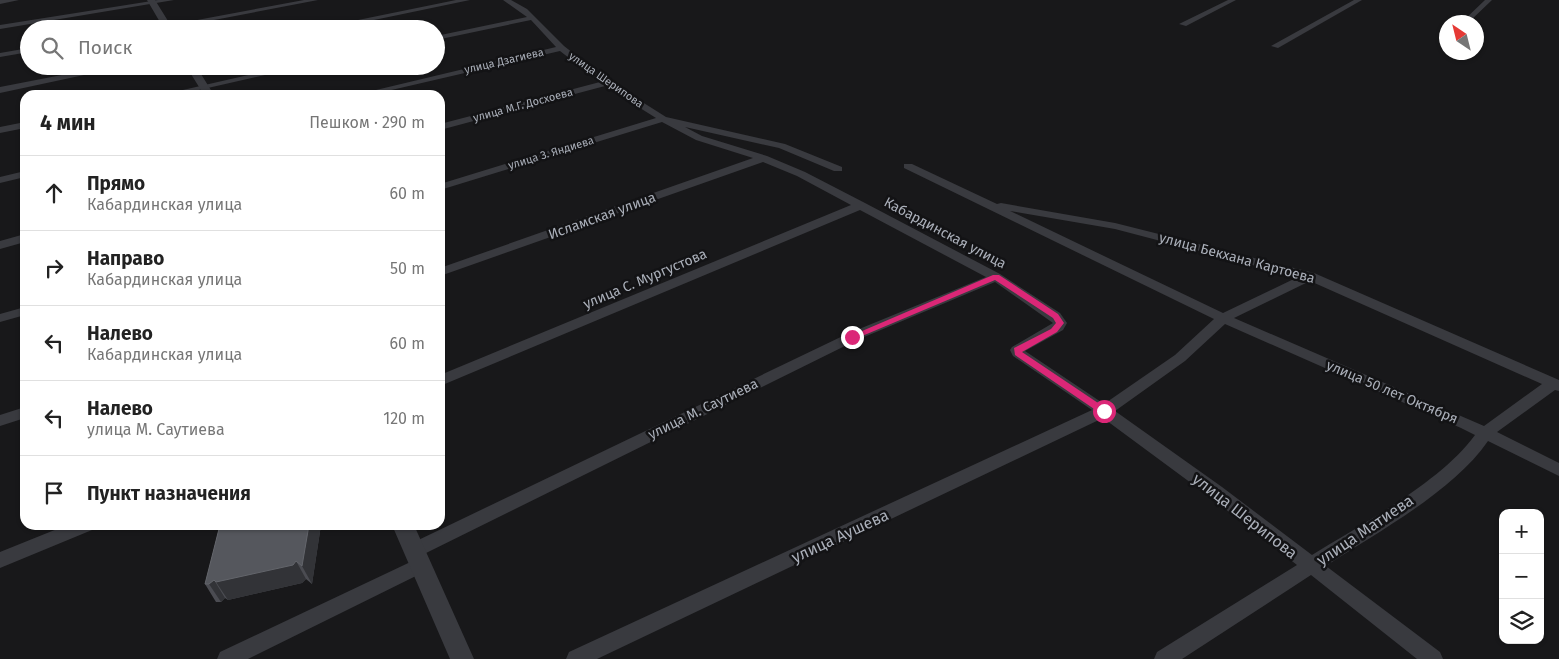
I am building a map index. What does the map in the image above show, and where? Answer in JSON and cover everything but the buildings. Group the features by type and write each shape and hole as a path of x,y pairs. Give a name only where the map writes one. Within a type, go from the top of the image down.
{"street":[{"path":"0,2 16,0"},
{"path":"43,20 171,0"},
{"path":"210,20 315,0"},
{"path":"364,20 467,0"},
{"name":"улица Шерипова","path":"506,0 525,10 561,48 606,83 662,119"},
{"path":"1183,24 1233,0"},
{"path":"1275,46 1359,0"},
{"path":"1473,15 1489,0"},
{"path":"152,2 163,20"},
{"path":"445,36 532,18"},
{"path":"0,27 20,24"},
{"name":"улица Дзагиева","path":"380,90 561,48"},
{"path":"0,56 20,52"},
{"path":"0,90 76,75"},
{"path":"197,75 206,90"},
{"path":"211,90 267,75"},
{"name":"улица М.Г. Досхоева","path":"445,126 606,83"},
{"path":"662,119 782,146 838,169"},
{"name":"Кабардинская улица","path":"662,119 699,138 763,158 801,174 996,277 1055,316 1060,323 1054,330 1017,350 1018,353 1104,411"},
{"name":"улица З. Яндиева","path":"445,184 662,119"},
{"path":"0,130 20,126"},
{"name":"Исламская улица","path":"445,270 763,158"},
{"name":"улица 50 лет Октября","path":"908,166 1223,318 1485,433 1559,470"},
{"path":"0,180 20,175"},
{"name":"улица Бекхана Картоева","path":"985,203 1115,226 1310,276 1556,385"},
{"name":"улица С. Мургустова","path":"445,379 861,205"},
{"path":"0,245 20,239"},
{"name":"улица Аушева","path":"576,659 1104,411 1180,358 1223,318 1310,276"},
{"name":"улица М. Саутиева","path":"227,659 418,557 852,337 996,277"},
{"path":"0,318 20,312"},
{"name":"улица Матиева","path":"1164,659 1402,507 1453,469 1473,450 1485,433 1556,385"},
{"name":"улица Шерипова","path":"1104,411 1216,492 1310,567 1433,659"},
{"path":"0,421 20,414"},
{"path":"0,560 74,530"},
{"path":"405,530 462,659"}],"route":[{"path":"852,337 996,277 1055,316 1060,323 1054,330 1017,350 1020,356 1104,411"}]}
